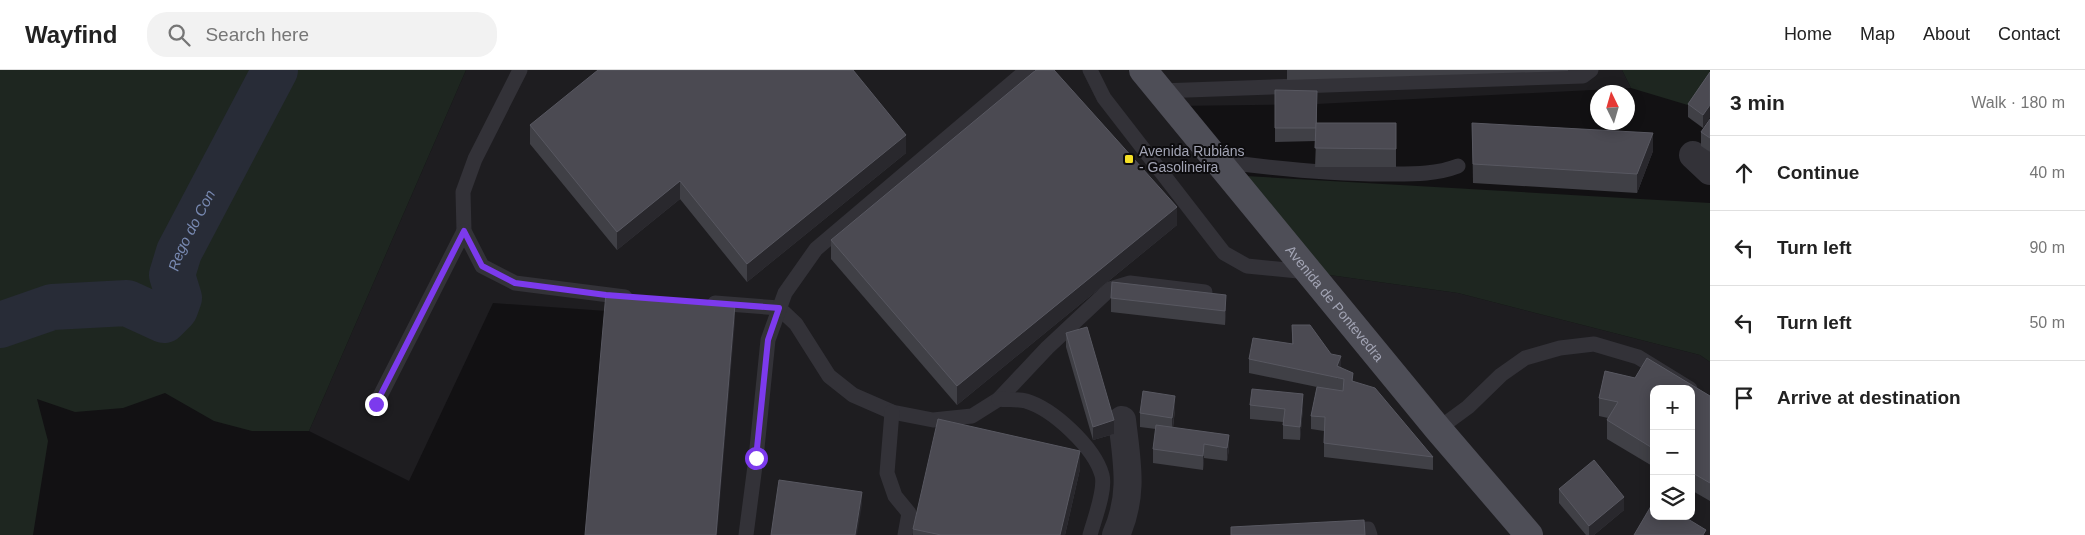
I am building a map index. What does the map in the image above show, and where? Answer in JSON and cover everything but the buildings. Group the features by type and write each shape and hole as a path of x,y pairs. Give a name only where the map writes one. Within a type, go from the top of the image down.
{"main road":[{"name":"Avenida de Pontevedra","path":"1142,70 1438,429 1529,535"}],"street":[{"path":"1116,535 1124,516 1129,487 1122,420"}],"lane":[{"path":"520,70 475,159 462,192 464,231 482,266 515,283 635,298"},
{"path":"746,535 768,340 785,293 816,249 1027,70"},
{"path":"1090,70 1104,98 1224,253 1247,266 1308,272"},
{"path":"1160,91 1583,76 1591,70"},
{"path":"1217,161 1307,172 1376,174 1442,172 1458,166"},
{"path":"376,404 464,231"},
{"path":"702,302 779,308 796,324 829,376 853,395 892,412 933,420 972,416 999,399 1047,348 1110,289 1130,283 1205,292"},
{"path":"1438,429 1468,407 1501,375 1525,358 1560,348 1594,344 1638,357 1684,385"},
{"path":"999,399 1026,401 1052,414 1087,447 1102,476 1100,496 1090,535"},
{"path":"892,412 887,473 895,496 909,513 905,535"},
{"path":"1330,531 1368,529 1370,535"}],"shaded area":[{"path":"0,70 466,70 309,431 252,431 214,421 165,393 123,408 75,412 37,399 48,441 33,535 0,535"},
{"path":"466,70 1622,70 1630,85 1590,85 1590,90 1317,104 1173,106 1308,272 1458,293 1700,355 1710,362 1710,535 587,535 606,311 493,303 409,481 309,431"},
{"path":"1622,70 1710,70 1691,106 1635,89 1635,85 1630,85"},
{"path":"1228,175 1710,203 1710,362 1700,355 1458,293 1308,272"}],"waterway":[{"name":"Rego do Con","path":"0,325 52,307 127,303 164,320 175,309 179,298 172,275 179,252 275,70"}],"place":[{"name":"Avenida Rubiáns - Gasolineira","path":"1129,159"}],"route":[{"path":"376,404 464,231 482,266 515,283 606,295 779,308 768,340 756,458"}]}
